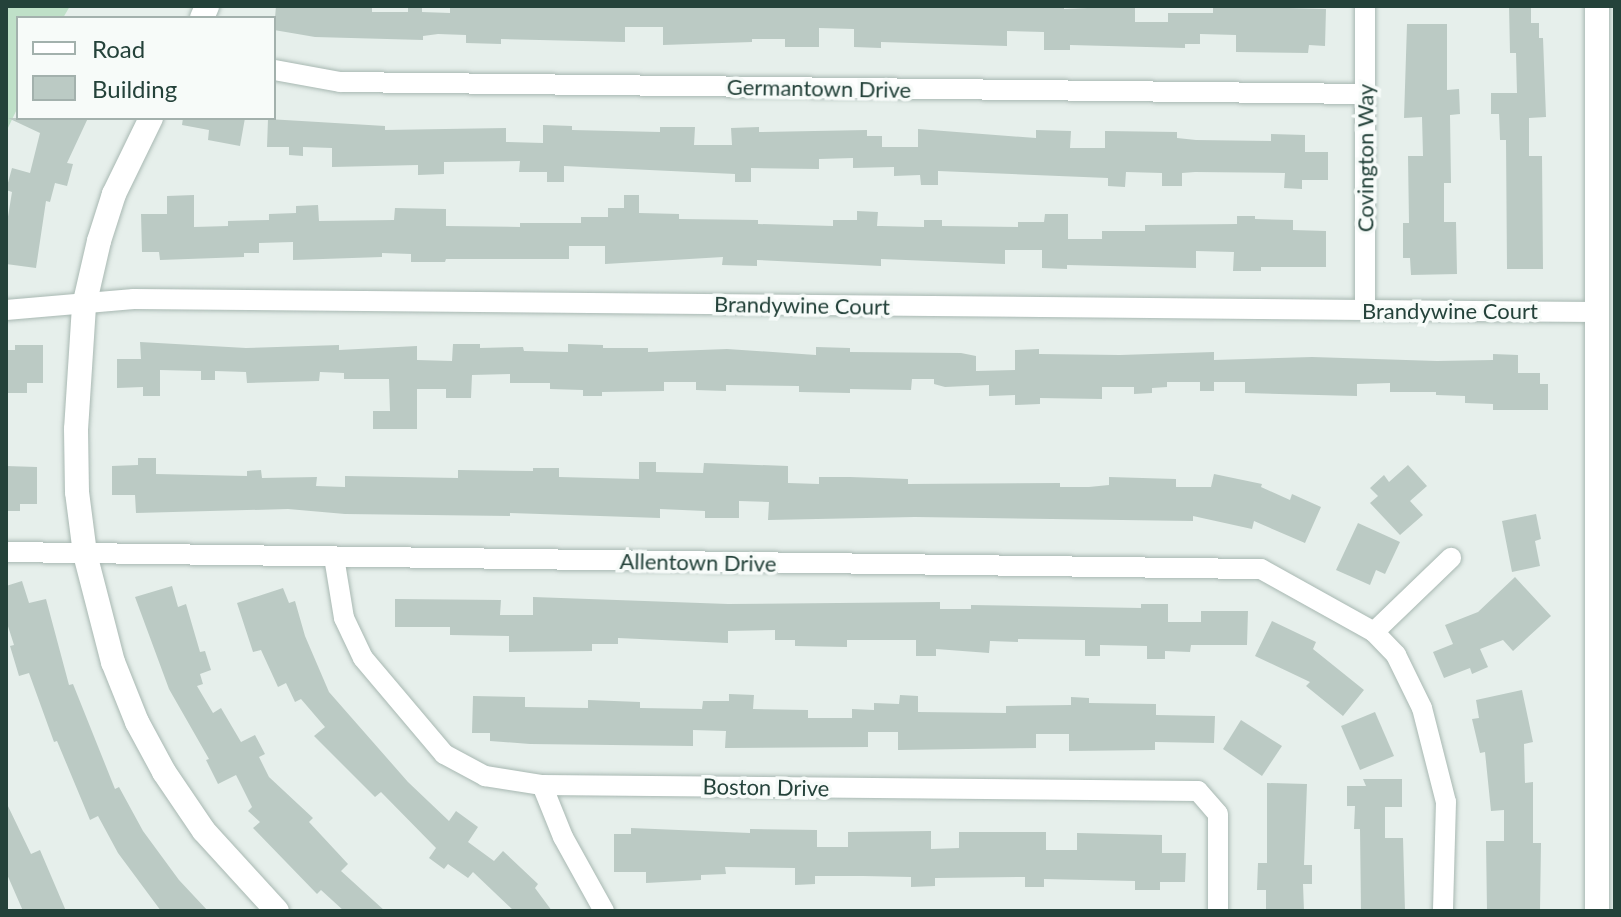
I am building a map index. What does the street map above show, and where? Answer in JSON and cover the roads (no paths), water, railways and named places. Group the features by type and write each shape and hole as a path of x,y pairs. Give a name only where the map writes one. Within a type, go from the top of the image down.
{"main road":[{"path":"1597,6 1597,911"},
{"path":"150,120 114,194 84,306 76,429 77,492 85,554 113,662 137,722 204,831 277,911"}],"street":[{"name":"Covington Way","path":"1365,6 1365,310"},
{"name":"Germantown Drive","path":"276,70 340,82 1365,94"},
{"name":"Brandywine Court","path":"6,310 84,306 134,299 1598,312"},
{"name":"Allentown Drive","path":"6,552 1261,569 1374,632"},
{"name":"Boston Drive","path":"334,557 344,618 363,658 444,754 485,776 542,785 1198,791 1218,814 1218,911"},
{"path":"1443,911 1446,802 1422,708 1396,655 1374,632 1451,558"},
{"path":"542,785 563,837 604,911"}]}
